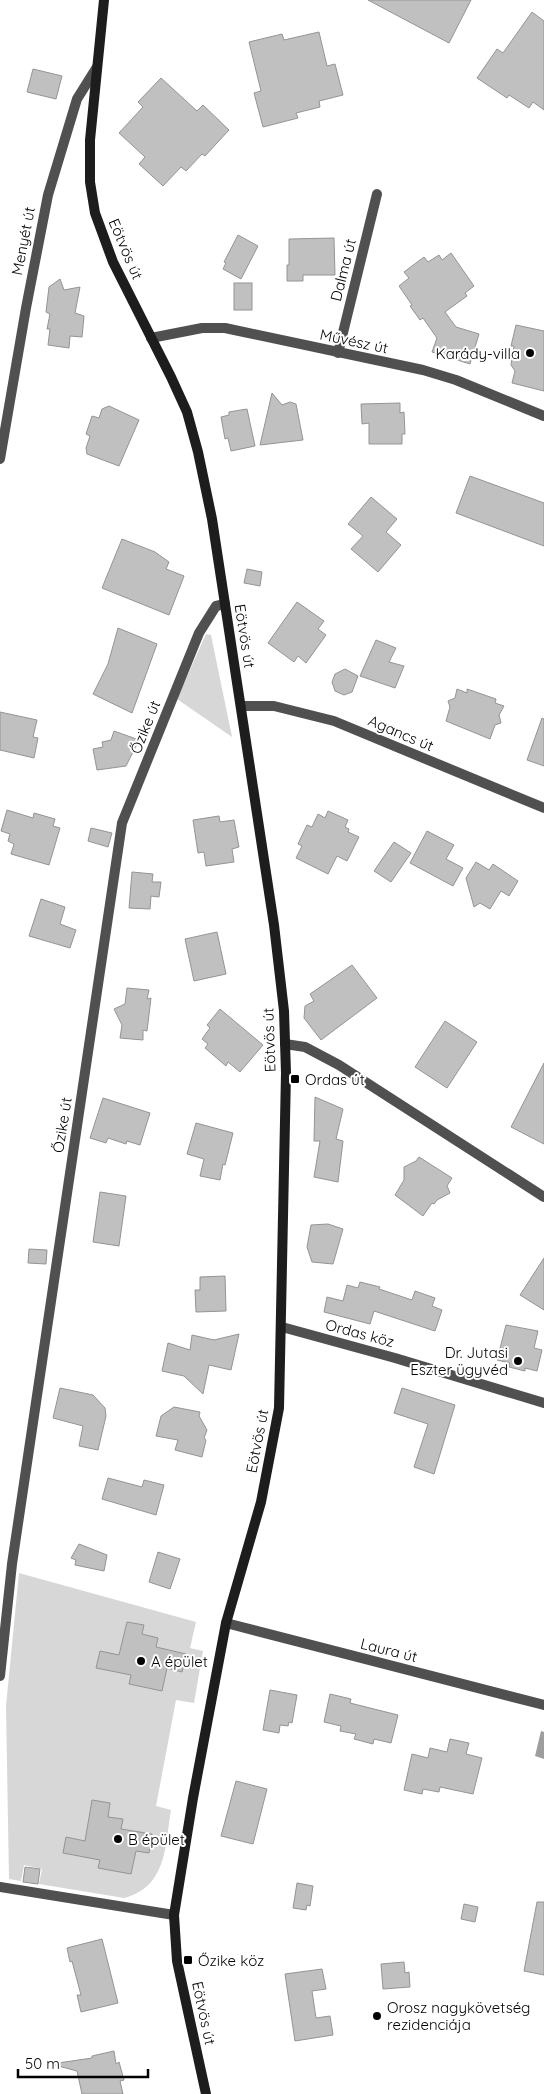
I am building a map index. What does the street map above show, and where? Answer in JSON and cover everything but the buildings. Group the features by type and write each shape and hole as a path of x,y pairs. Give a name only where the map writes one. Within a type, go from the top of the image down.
{"street":[{"name":"Eötvös út","path":"104,0 90,140 90,182 95,213 101,234 113,262 187,412 198,452 212,519 274,925 286,1044 279,1408 261,1502 226,1623 193,1798 174,1915 177,1961 206,2094"},
{"name":"Menyét út","path":"0,459 48,195 77,98 97,67"},
{"name":"Dalma út","path":"338,353 377,194"},
{"name":"Művész út","path":"151,338 202,328 225,328 439,375 544,416"},
{"name":"Őzike út","path":"0,1676 12,1564 122,823 199,632 216,606 225,604"},
{"name":"Agancs út","path":"241,706 274,706 334,721 544,808"},
{"path":"286,1044 305,1046 339,1065 544,1197"},
{"name":"Ordas köz","path":"282,1327 395,1358 544,1403"},
{"name":"Laura út","path":"226,1623 544,1705"},
{"path":"0,1887 174,1915"}],"shaded area":[{"path":"206,634 211,635 232,737 177,699"},
{"path":"19,1573 196,1622 190,1648 203,1651 194,1703 176,1700 156,1806 171,1810 165,1851 156,1875 149,1885 138,1893 124,1898 39,1884 42,1869 24,1865 21,1881 9,1879 6,1706"},
{"path":"541,1731 544,1732 544,1759 535,1756"}],"place":[{"name":"Karády-villa","path":"530,353"},
{"name":"Ordas út","path":"295,1079"},
{"name":"Dr. Jutasi Eszter ügyvéd","path":"518,1361"},
{"name":"A épület","path":"141,1661"},
{"name":"B épület","path":"118,1839"},
{"name":"Őzike köz","path":"188,1960"},
{"name":"Orosz nagykövetség rezidenciája","path":"377,2016"}]}
